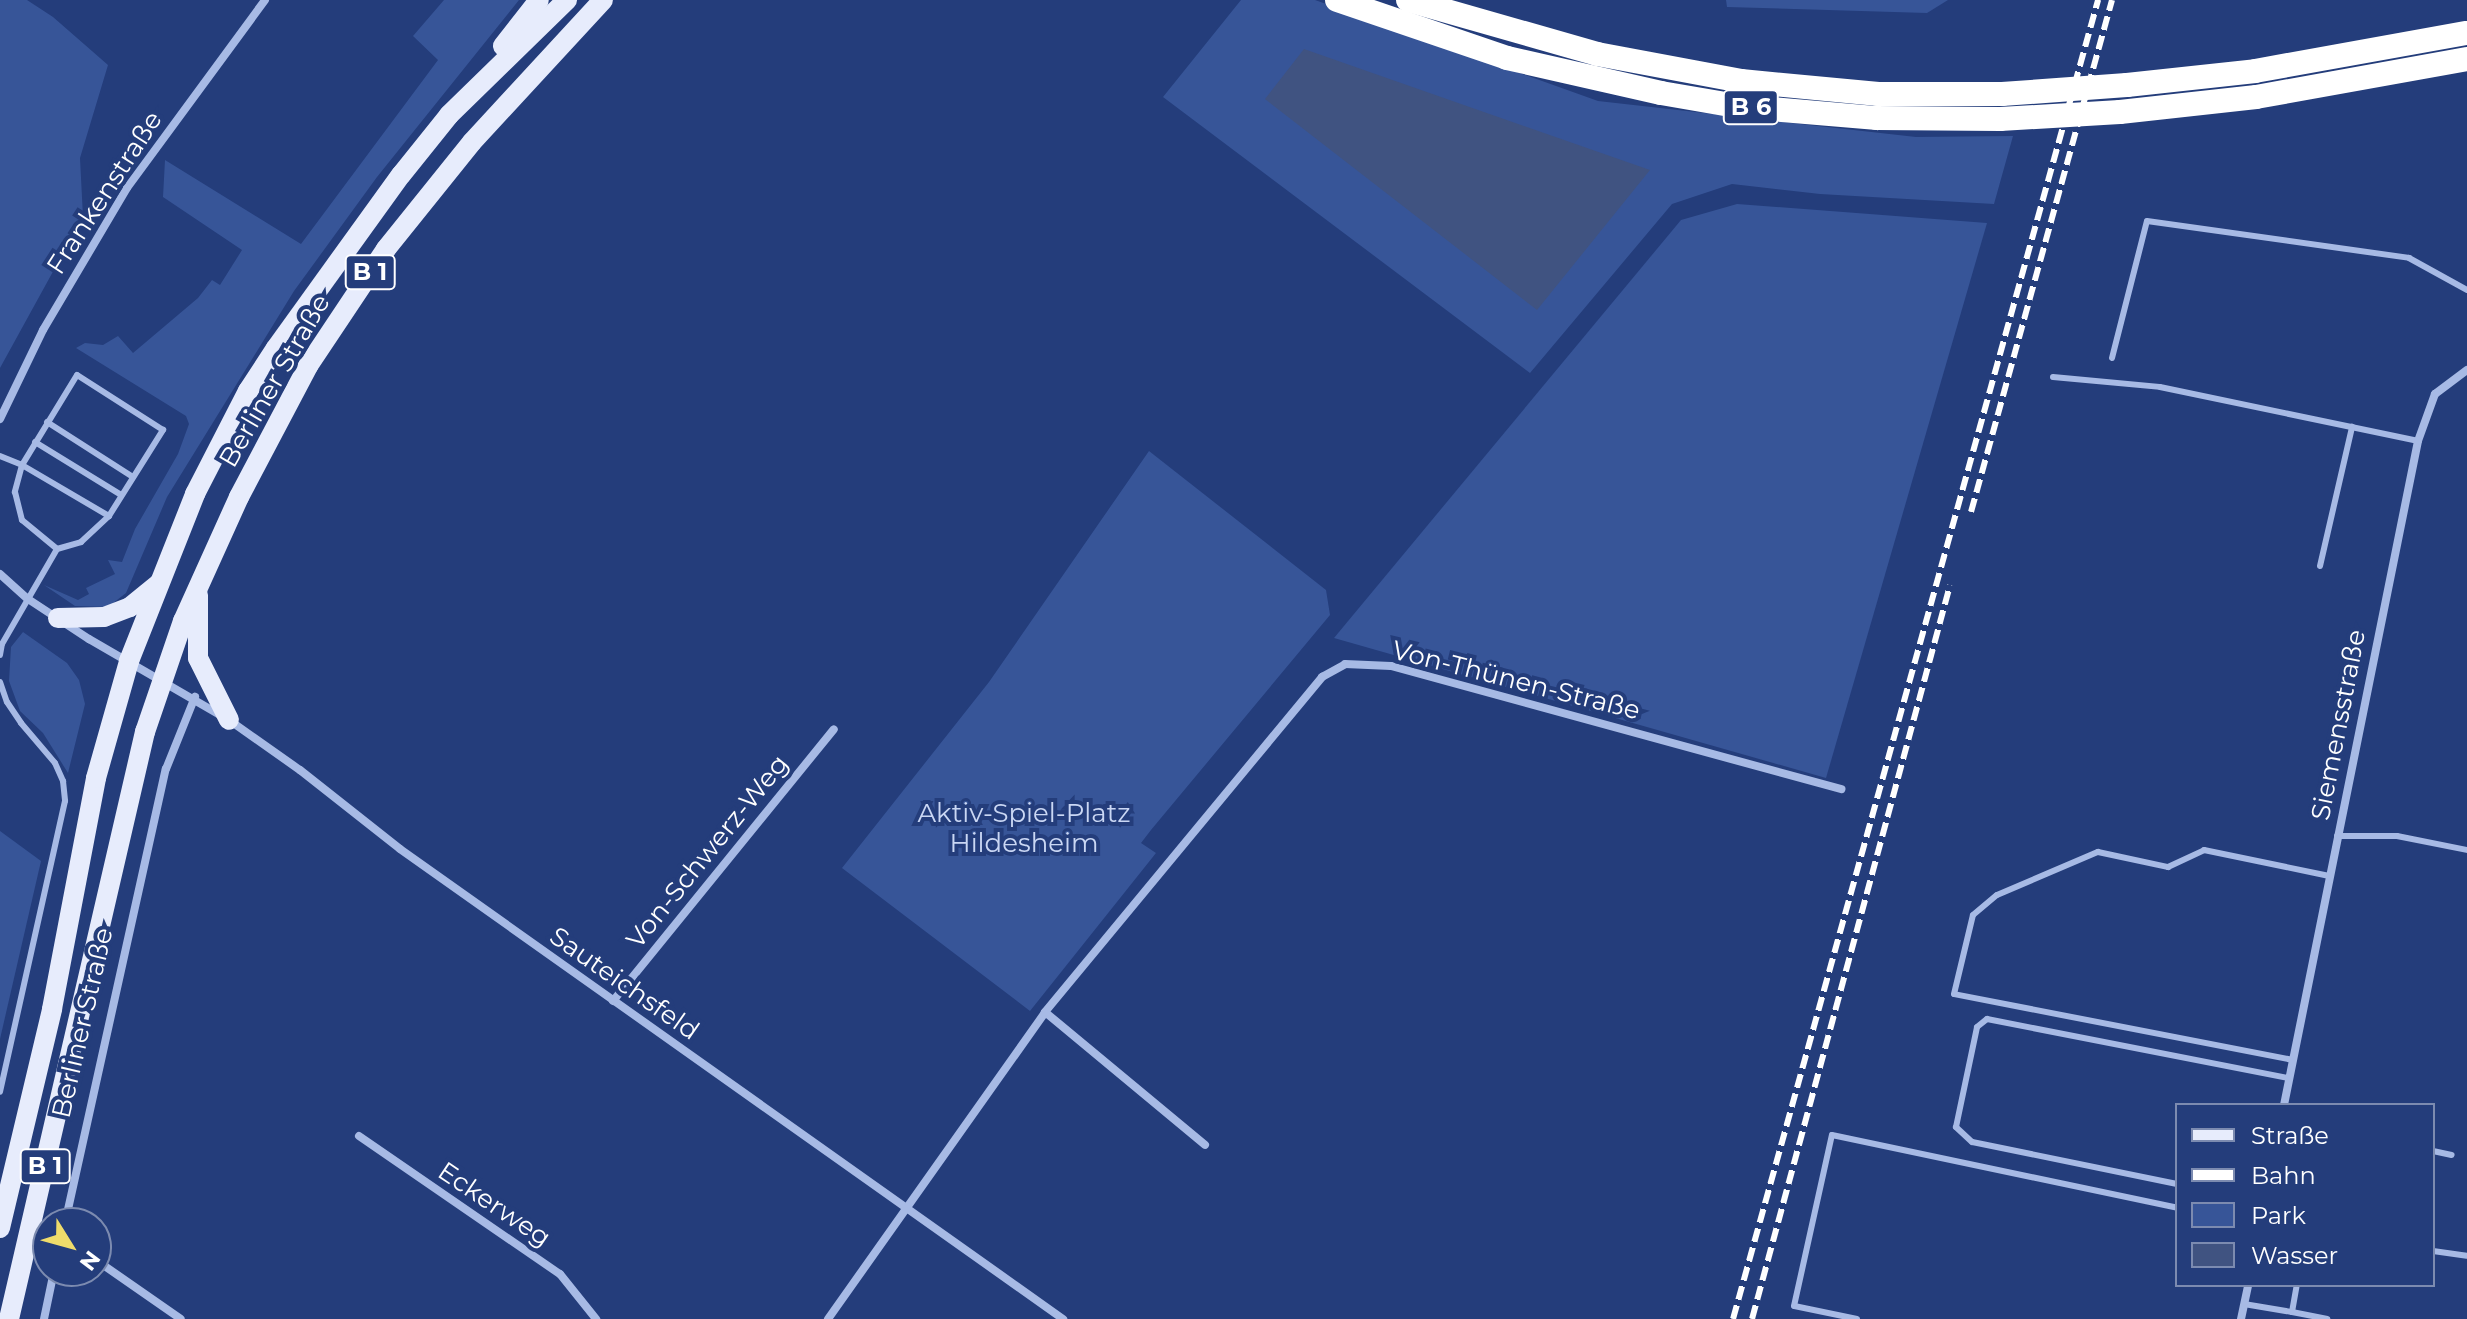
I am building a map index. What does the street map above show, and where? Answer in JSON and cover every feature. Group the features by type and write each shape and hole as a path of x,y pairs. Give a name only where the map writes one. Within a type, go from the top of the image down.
{"highway":[{"name":"B 6","path":"1337,0 1507,58 1661,93 1736,106 1929,121 2120,112 2256,97 2467,59"},
{"name":"B 6","path":"1408,0 1597,54 1741,81 1917,96 2002,94 2127,85 2255,71 2467,33"}],"main road":[{"path":"449,115 539,0"},
{"name":"Berliner Straße","path":"129,661 195,494 248,391 335,263 449,115 567,0"},
{"name":"Berliner Straße","path":"163,680 198,587 274,428 308,366 362,283 472,142 603,0"},
{"path":"58,618 104,617 130,607 158,584"},
{"path":"198,587 198,658 229,720"},
{"name":"B 1","path":"0,1228 52,1009 96,778 129,661"},
{"name":"B 1","path":"9,1319 132,782 163,680"}],"street":[{"name":"Frankenstraße","path":"0,419 43,330 127,188 265,0"},
{"name":"Siemensstraße","path":"2284,1103 2418,441 2435,394 2467,370"},
{"path":"0,574 28,599 163,680"},
{"name":"Von-Thünen-Straße","path":"828,1319 1045,1012 1322,677 1345,664 1391,666 1842,789"},
{"name":"Sauteichsfeld","path":"163,680 195,697 300,770 400,849 1063,1319"},
{"name":"Berliner Straße","path":"69,1207 166,769 195,697"},
{"name":"Von-Schwerz-Weg","path":"613,1001 834,729"},
{"path":"1045,1012 1205,1145"},
{"name":"Eckerweg","path":"359,1136 560,1274 596,1319"},
{"path":"112,1271 181,1319"},
{"path":"44,1319 51,1287"},
{"path":"2241,1319 2248,1287"}],"lane":[{"path":"2112,358 2147,221 2409,258 2467,290"},
{"path":"0,655 2,644 57,549 81,542 109,516 163,430 77,375 22,465 15,492 22,520 57,549"},
{"path":"2053,377 2160,387 2418,441"},
{"path":"47,422 133,477"},
{"path":"2320,566 2352,427"},
{"path":"35,442 121,495"},
{"path":"0,456 22,465 109,516"},
{"path":"0,682 3,702 55,763 63,781 65,801 0,1092"},
{"path":"2337,836 2397,836 2467,850"},
{"path":"2293,1060 1954,994 1973,915 1997,895 2098,852 2168,867 2204,850 2329,876"},
{"path":"2175,1184 1972,1142 1956,1127 1977,1027 1987,1019 2289,1078"},
{"path":"1857,1319 1794,1306 1832,1135 2175,1208"},
{"path":"2435,1151 2452,1155"},
{"path":"2435,1251 2467,1256"},
{"path":"2292,1312 2297,1287"},
{"path":"2244,1304 2327,1319"}],"green space":[{"path":"0,0 27,0 53,17 108,65 80,158 83,217 0,368"},
{"path":"444,0 519,0 377,177 294,291 167,497 126,593 108,607 75,606 44,585 78,600 89,594 86,588 115,574 108,560 122,562 135,529 178,454 189,424 186,416 76,348 85,343 103,345 118,336 133,353 198,298 212,280 220,285 242,250 163,197 165,160 301,244 438,60 413,36"},
{"path":"1241,0 1315,0 1598,101 1916,137 2013,136 1994,204 1820,194 1732,184 1672,204 1530,373 1163,97"},
{"path":"1726,0 1948,0 1927,13 1727,7"},
{"path":"1737,204 1987,223 1826,778 1334,638 1681,220"},
{"name":"Aktiv-Spiel-Platz Hildesheim","path":"1149,451 1326,590 1330,615 1141,843 1156,853 1030,1011 842,868 989,682"},
{"path":"23,632 67,663 79,680 85,704 68,773 43,733 20,711 9,681 11,647"},
{"path":"0,831 41,861 0,1039"}],"water":[{"path":"1304,49 1650,170 1537,310 1265,99"}],"railway":[{"path":"1733,1319 2098,0"},
{"path":"1971,512 2112,0"},
{"path":"1752,1319 1950,585"}]}
